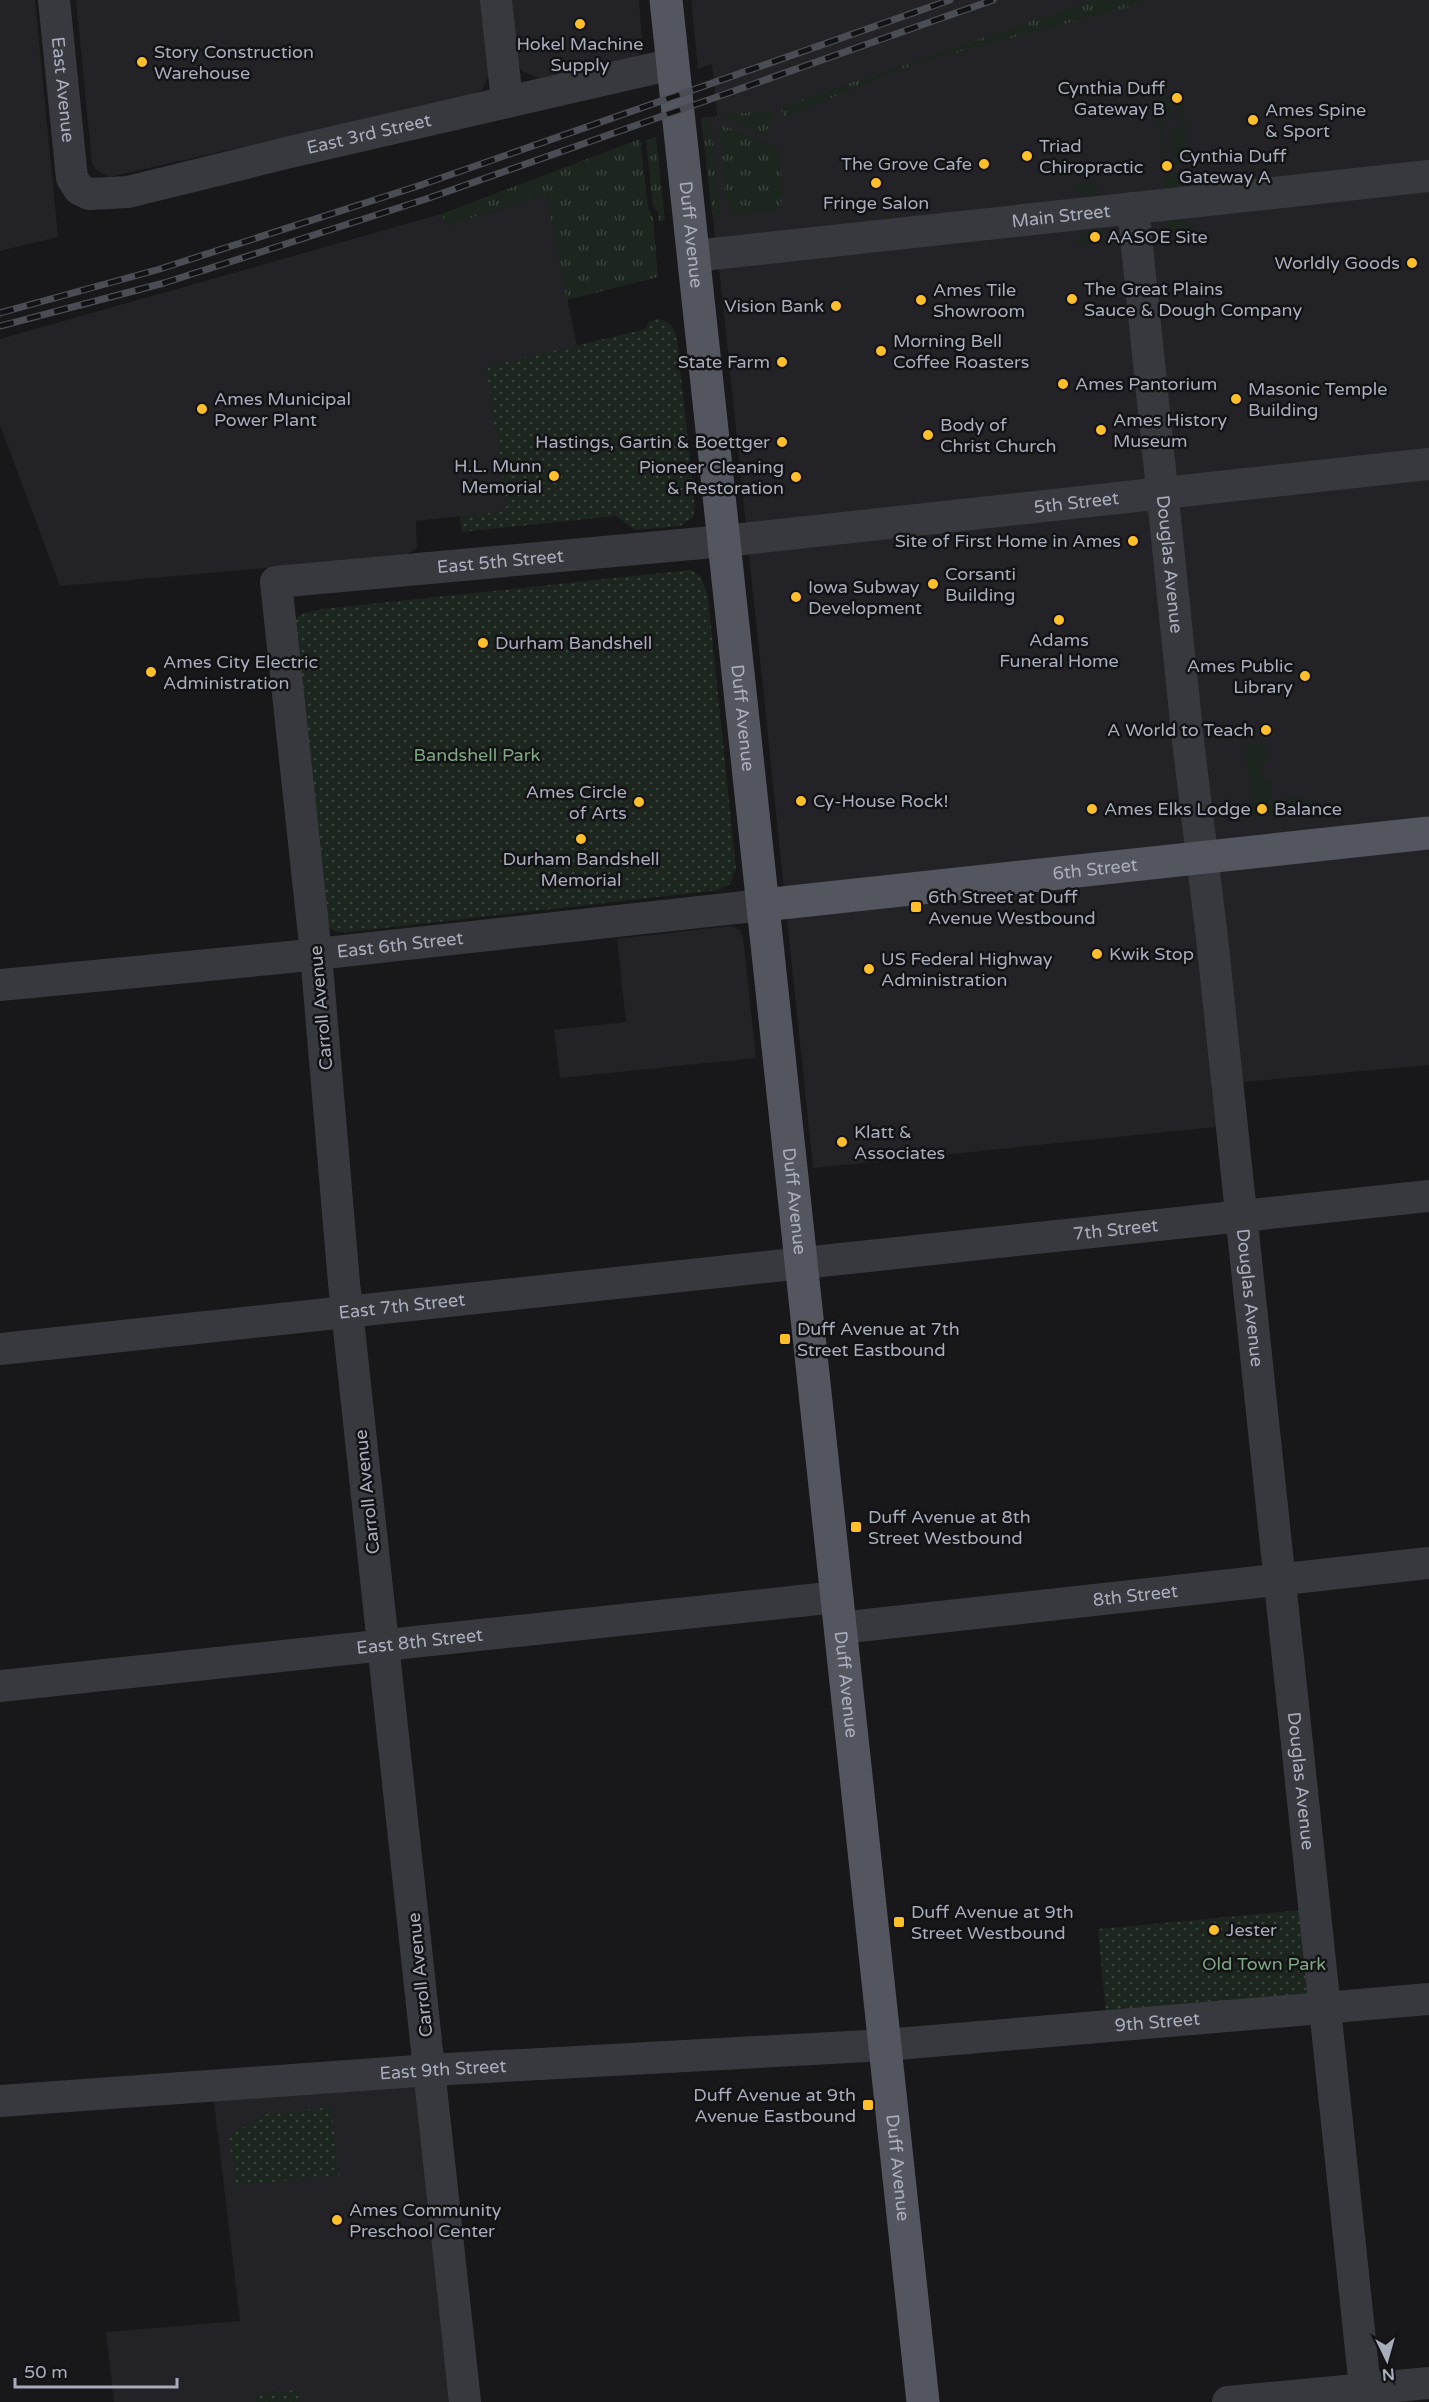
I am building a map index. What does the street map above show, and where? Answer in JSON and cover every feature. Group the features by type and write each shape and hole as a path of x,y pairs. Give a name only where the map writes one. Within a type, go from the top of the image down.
{"main road":[{"name":"Duff Avenue","path":"666,0 923,2402"},
{"name":"6th Street","path":"763,905 1429,833"}],"street":[{"name":"East Avenue","path":"54,0 72,178"},
{"path":"496,0 507,102"},
{"name":"East 3rd Street","path":"72,178 79,189 89,194 128,192 673,64"},
{"name":"Main Street","path":"694,256 1429,176"},
{"name":"Douglas Avenue","path":"1133,208 1365,2388"},
{"name":"5th Street","path":"724,541 1429,464"},
{"name":"East 5th Street","path":"276,582 724,541"},
{"name":"Carroll Avenue","path":"276,582 316,954 348,1312 465,2402"},
{"name":"East 6th Street","path":"0,985 316,954 763,905"},
{"name":"7th Street","path":"801,1263 1429,1196"},
{"name":"East 7th Street","path":"0,1349 801,1263"},
{"name":"8th Street","path":"839,1613 1280,1579 1429,1563"},
{"name":"East 8th Street","path":"0,1686 383,1644 839,1613"},
{"name":"9th Street","path":"885,2045 1429,1999"},
{"name":"East 9th Street","path":"0,2101 430,2070 885,2045"},
{"path":"1228,2402 1429,2383"}],"shaded area":[{"path":"0,0 35,0 58,237 0,251"},
{"path":"76,0 481,0 489,67 488,77 482,90 475,94 109,177 95,169 92,163"},
{"name":"Hokel Machine Supply","path":"511,0 639,0 643,51 635,57 554,77 539,78 522,71 518,63"},
{"path":"691,0 1429,0 1429,1065 1211,1085 1216,1127 813,1168 722,295 701,118 717,116 712,64 698,69"},
{"name":"Ames Municipal Power Plant","path":"546,195 577,346 486,367 508,511 416,521 417,548 404,556 60,586 0,425 0,339 441,214 447,225"},
{"path":"730,926 740,930 743,937 756,1058 560,1078 554,1030 626,1022 617,939"},
{"name":"Ames Community Preschool Center","path":"430,2066 465,2402 114,2402 106,2332 240,2321 212,2086"}],"green space":[{"path":"1093,0 1142,0 1144,3 920,62 772,122 766,131 776,140 717,116 770,110 775,119 783,116 780,107"},
{"path":"1170,95 1172,114 1162,116 1167,166 1163,166 1156,99"},
{"path":"1177,98 1182,98 1189,163 1173,165 1170,129 1180,127"},
{"path":"710,117 721,216 714,215 712,212 701,118"},
{"path":"718,124 779,147 783,195 780,208 771,212 731,214 730,204 726,204"},
{"path":"656,137 665,220 659,221 658,213 653,206 646,140"},
{"path":"640,139 648,207 653,219 658,277 567,300 546,195 447,225 441,214"},
{"path":"1188,171 1189,177 1164,196 1164,177 1171,173"},
{"path":"1092,182 1098,185 1101,202 1074,191 1074,184"},
{"path":"1166,217 1179,217 1195,228 1196,234 1171,235 1167,229"},
{"path":"1103,225 1105,240 1078,246 1077,240 1089,229"},
{"path":"658,319 671,325 677,338 695,507 693,517 680,526 635,530 616,516 462,532 460,516 507,511 486,367 646,329 648,322"},
{"name":"Bandshell Park","path":"690,570 701,576 708,597 736,869 730,884 719,890 349,932 333,930 326,922 295,621 299,616 323,609"},
{"path":"1265,743 1267,761 1261,762 1263,780 1270,780 1272,800 1303,797 1304,801 1317,799 1318,811 1253,818 1245,745"},
{"name":"Old Town Park","path":"1314,1909 1325,2008 1107,2027 1098,1929"},
{"path":"331,2107 339,2175 235,2186 229,2137 261,2115"},
{"path":"299,2390 300,2402 256,2402 255,2394"}],"railway":[{"path":"0,313 160,269 421,185 950,0"},
{"path":"0,326 164,283 426,199 993,0"}],"place":[{"name":"Hokel Machine Supply","path":"580,24"},
{"name":"Story Construction Warehouse","path":"142,62"},
{"name":"Cynthia Duff Gateway B","path":"1177,98"},
{"name":"Ames Spine & Sport","path":"1253,120"},
{"name":"Triad Chiropractic","path":"1027,156"},
{"name":"The Grove Cafe","path":"984,164"},
{"name":"Cynthia Duff Gateway A","path":"1167,166"},
{"name":"Fringe Salon","path":"876,183"},
{"name":"AASOE Site","path":"1095,237"},
{"name":"Worldly Goods","path":"1412,263"},
{"name":"The Great Plains Sauce & Dough Company","path":"1072,299"},
{"name":"Ames Tile Showroom","path":"921,300"},
{"name":"Vision Bank","path":"836,306"},
{"name":"Morning Bell Coffee Roasters","path":"881,351"},
{"name":"State Farm","path":"782,362"},
{"name":"Ames Pantorium","path":"1063,384"},
{"name":"Masonic Temple Building","path":"1236,399"},
{"name":"Ames Municipal Power Plant","path":"202,409"},
{"name":"Ames History Museum","path":"1101,430"},
{"name":"Body of Christ Church","path":"928,435"},
{"name":"Hastings, Gartin & Boettger","path":"782,442"},
{"name":"H.L. Munn Memorial","path":"554,476"},
{"name":"Pioneer Cleaning & Restoration","path":"796,477"},
{"name":"Site of First Home in Ames","path":"1133,541"},
{"name":"Corsanti Building","path":"933,584"},
{"name":"Iowa Subway Development","path":"796,597"},
{"name":"Adams Funeral Home","path":"1059,620"},
{"name":"Durham Bandshell","path":"483,643"},
{"name":"Ames City Electric Administration","path":"151,672"},
{"name":"Ames Public Library","path":"1305,676"},
{"name":"A World to Teach","path":"1266,730"},
{"name":"Cy-House Rock!","path":"801,801"},
{"name":"Ames Circle of Arts","path":"639,802"},
{"name":"Ames Elks Lodge","path":"1092,809"},
{"name":"Balance","path":"1262,809"},
{"name":"Durham Bandshell Memorial","path":"581,839"},
{"name":"6th Street at Duff Avenue Westbound","path":"916,907"},
{"name":"Kwik Stop","path":"1097,954"},
{"name":"US Federal Highway Administration","path":"869,969"},
{"name":"Klatt & Associates","path":"842,1142"},
{"name":"Duff Avenue at 7th Street Eastbound","path":"785,1339"},
{"name":"Duff Avenue at 8th Street Westbound","path":"856,1527"},
{"name":"Duff Avenue at 9th Street Westbound","path":"899,1922"},
{"name":"Jester","path":"1214,1930"},
{"name":"Duff Avenue at 9th Avenue Eastbound","path":"868,2105"},
{"name":"Ames Community Preschool Center","path":"337,2220"}]}
